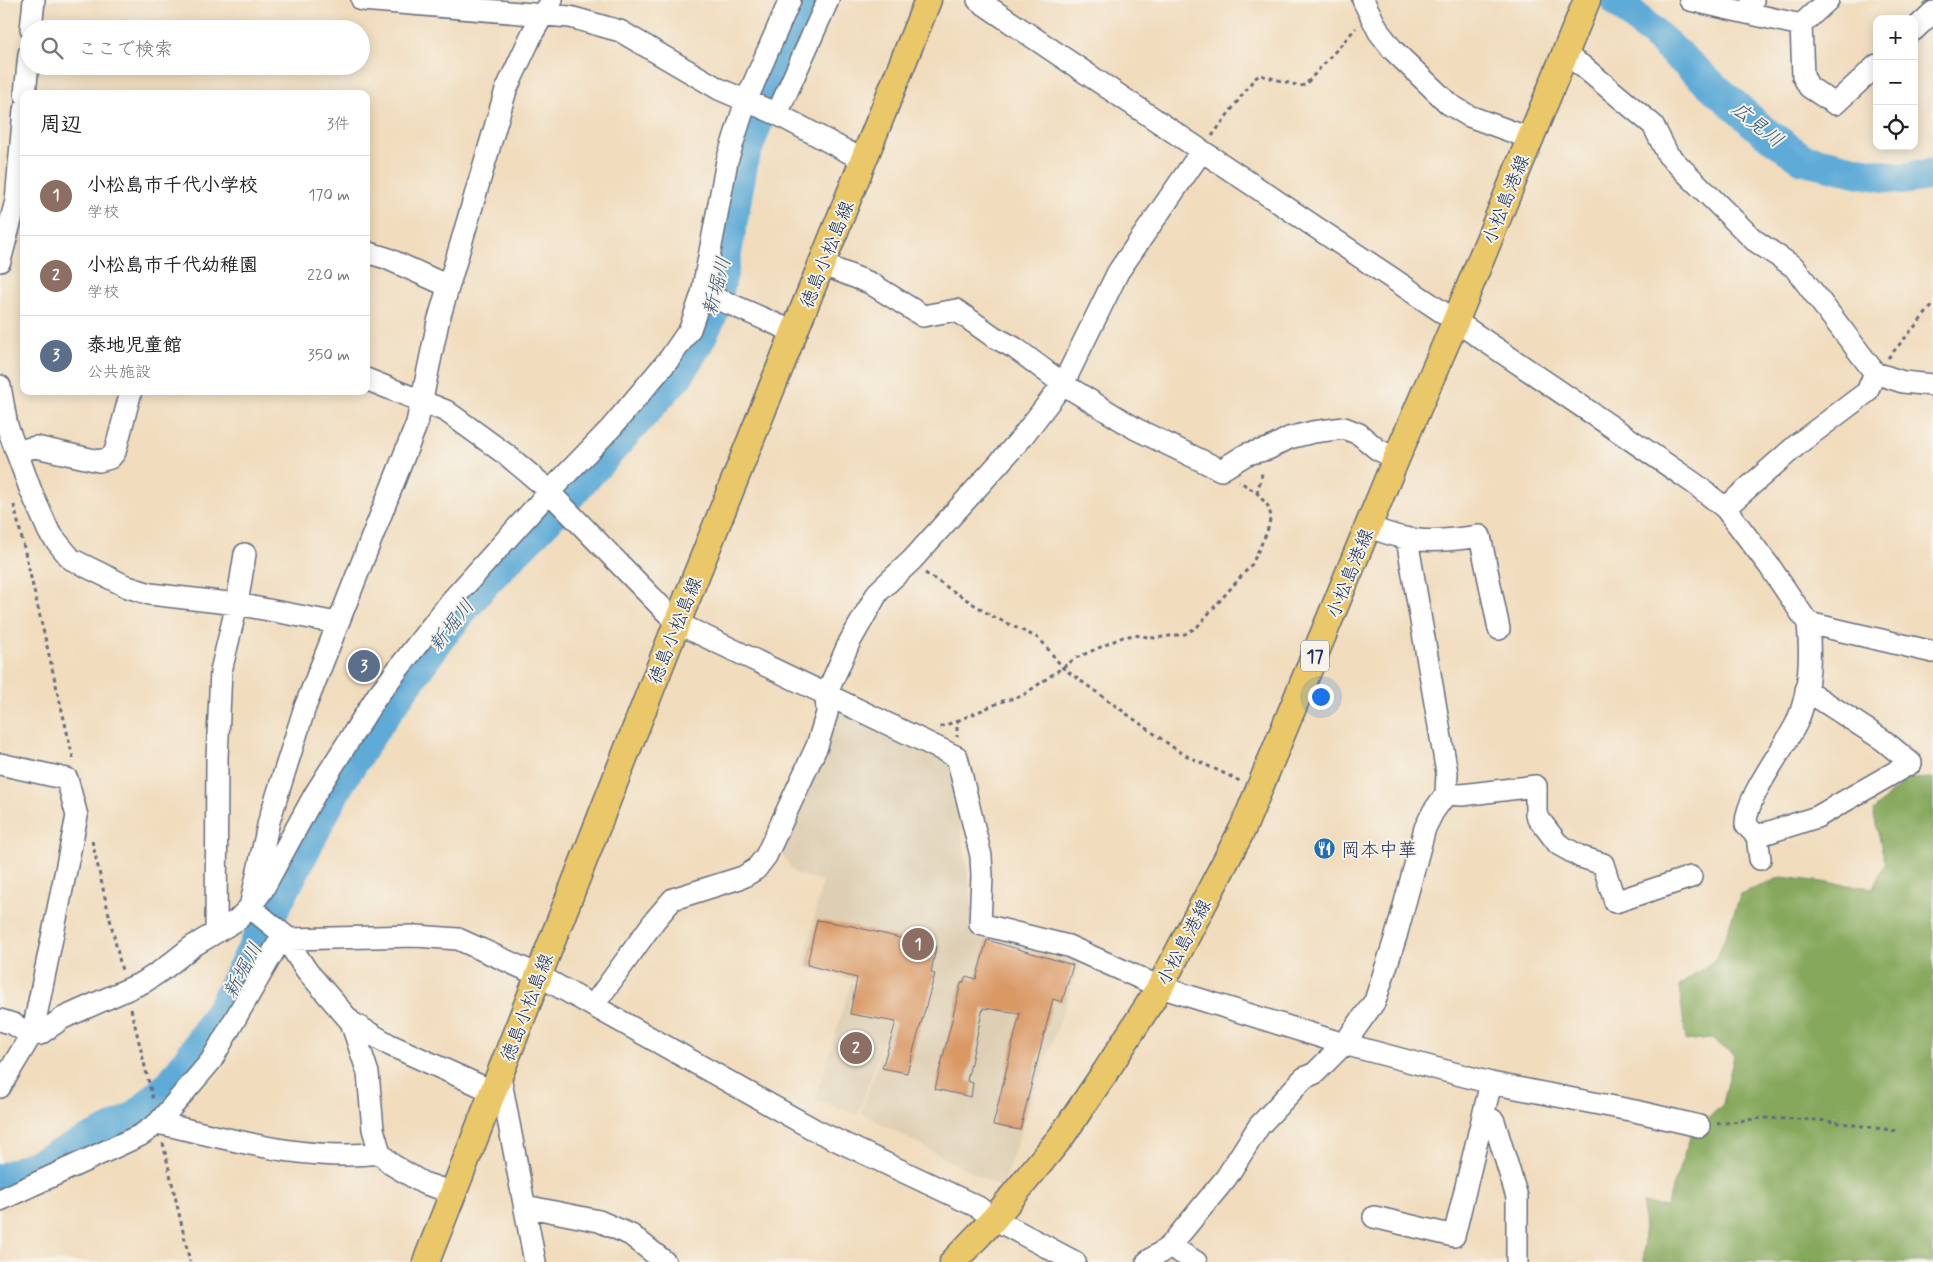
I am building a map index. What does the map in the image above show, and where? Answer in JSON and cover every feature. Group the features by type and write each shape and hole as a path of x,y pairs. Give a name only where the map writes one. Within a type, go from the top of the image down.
{"main road":[{"name":"徳島小松島線","path":"426,1262 677,623 821,264 865,161 928,0"},
{"name":"小松島港線","path":"953,1262 994,1219 1061,1137 1106,1071 1160,987 1243,828 1396,459 1456,320 1587,0"}],"street":[{"path":"32,20 34,0"},
{"path":"374,0 548,7 570,17 620,31 718,89 762,108 865,161"},
{"path":"762,108 764,56 790,0"},
{"path":"0,1020 13,1024 30,1036 40,1034 63,1018 144,982 216,932 253,910 315,794 377,696 452,600 611,428 670,358 690,329 705,295 727,161 828,0"},
{"path":"978,0 1201,152 1456,320 1695,484 1725,508 1770,566 1808,623 1810,647 1806,690 1797,721 1780,754 1760,784 1746,815 1746,825 1756,836 1760,859"},
{"path":"1690,0 1750,6 1802,25"},
{"path":"1828,0 1802,25 1803,76 1809,87 1835,104 1873,69"},
{"path":"253,910 269,821 304,707 417,423 438,322 506,90 533,32 548,7"},
{"path":"1366,8 1379,32 1393,50 1450,104 1470,116 1529,138"},
{"path":"1918,26 1933,12"},
{"path":"1564,55 1581,65 1653,125 1668,155 1754,240 1794,267 1875,373 1903,382 1933,385"},
{"path":"25,90 27,75"},
{"path":"594,1006 654,920 673,900 743,877 756,869 766,856 817,746 827,714 826,695 849,643 878,592 912,560 1019,441 1063,384 1118,272 1201,152"},
{"path":"0,261 20,202"},
{"path":"370,253 386,258 448,286"},
{"path":"821,264 870,282 923,316 956,310 994,337 1015,348 1063,384 1136,429 1221,470 1247,454 1268,449 1289,438 1313,432 1344,428 1359,434 1378,449 1396,459"},
{"path":"705,295 794,332"},
{"path":"1725,508 1798,444 1867,392 1875,373"},
{"path":"370,381 446,411 508,456 552,494 677,623 957,757 981,856 980,924 1068,946 1160,987 1344,1044 1492,1083 1635,1111 1699,1126"},
{"path":"0,386 4,425 31,491 49,532 71,559 128,587 150,594 237,604 338,623"},
{"path":"16,451 36,447 99,461 110,458 115,452 130,395"},
{"path":"1369,526 1389,536 1407,539 1443,542 1480,536 1499,629"},
{"path":"1147,1262 1170,1246 1226,1178 1259,1126 1304,1078 1315,1072 1344,1044 1375,1001 1396,936 1425,828 1433,812 1446,794 1447,773 1407,539"},
{"path":"216,932 217,758 221,671 237,604 245,554"},
{"path":"1808,623 1933,652"},
{"path":"1756,836 1817,817 1911,763 1883,740 1806,690"},
{"path":"0,764 67,779 77,816 39,1006 30,1036 0,1087"},
{"path":"1446,794 1462,795 1536,786 1536,815 1558,844 1581,857 1603,864 1615,902 1691,878"},
{"path":"253,910 283,935 306,971 351,1022 390,1045 497,1084 525,1206 535,1262"},
{"path":"283,935 416,936 458,939 538,975 815,1130 978,1207 994,1219 1075,1262"},
{"path":"0,1200 141,1135 158,1123 211,1061 283,935"},
{"path":"351,1022 368,1073 373,1129 380,1154 391,1164 423,1183 454,1193"},
{"path":"1374,1217 1454,1236 1492,1083"},
{"path":"1484,1114 1494,1121 1517,1197 1517,1262"},
{"path":"158,1123 300,1153 358,1156 380,1154"},
{"path":"525,1206 599,1221 631,1236 665,1262"},
{"path":"1170,1246 1196,1262"}],"path":[{"path":"1201,152 1254,79 1260,75 1305,85 1366,8"},
{"path":"1875,373 1933,305"},
{"path":"957,721 1022,696 1076,658 1123,637 1134,635 1155,638 1185,634 1197,627 1252,564 1267,532 1271,516 1268,506 1250,488 1221,470"},
{"path":"912,560 921,570 992,616 1040,640 1063,668 1182,753 1259,790"},
{"path":"1699,1126 1762,1118 1819,1120 1898,1131"},
{"path":"158,1123 190,1262"}],"shaded area":[{"path":"839,710 950,760 976,927 1081,961 1001,1188 861,1113 902,993 802,967 823,881 795,874 778,848"},
{"path":"851,983 898,996 858,1115 815,1100"}],"green space":[{"path":"1933,778 1933,1262 1644,1262 1643,1203 1666,1207 1691,1135 1723,1104 1734,1055 1710,1038 1686,1041 1679,986 1717,958 1741,894 1781,877 1873,888 1885,863 1873,811 1905,779"}],"building":[{"path":"817,920 852,926 936,947 931,973 935,974 907,1073 882,1068 896,1022 850,1014 857,978 807,965"},
{"path":"987,940 1073,965 1062,1002 1053,999 1020,1130 993,1125 1020,1013 983,1008 967,1081 973,1083 971,1097 935,1089 961,983 963,983 966,976 976,979"}],"waterway":[{"name":"新堀川","path":"0,1180 124,1124 138,1115 171,1084 224,1005 339,783 372,732 440,637 486,581 546,521 677,376 698,342 713,312 723,269 743,159 795,23 807,0"},
{"name":"広見川","path":"1616,0 1762,130 1803,159 1902,179 1933,174"}],"place":[{"name":"泰地児童館","path":"364,666"},
{"name":"岡本中華","path":"1325,849"},
{"name":"小松島市千代小学校","path":"918,944"},
{"name":"小松島市千代幼稚園","path":"856,1048"}]}
